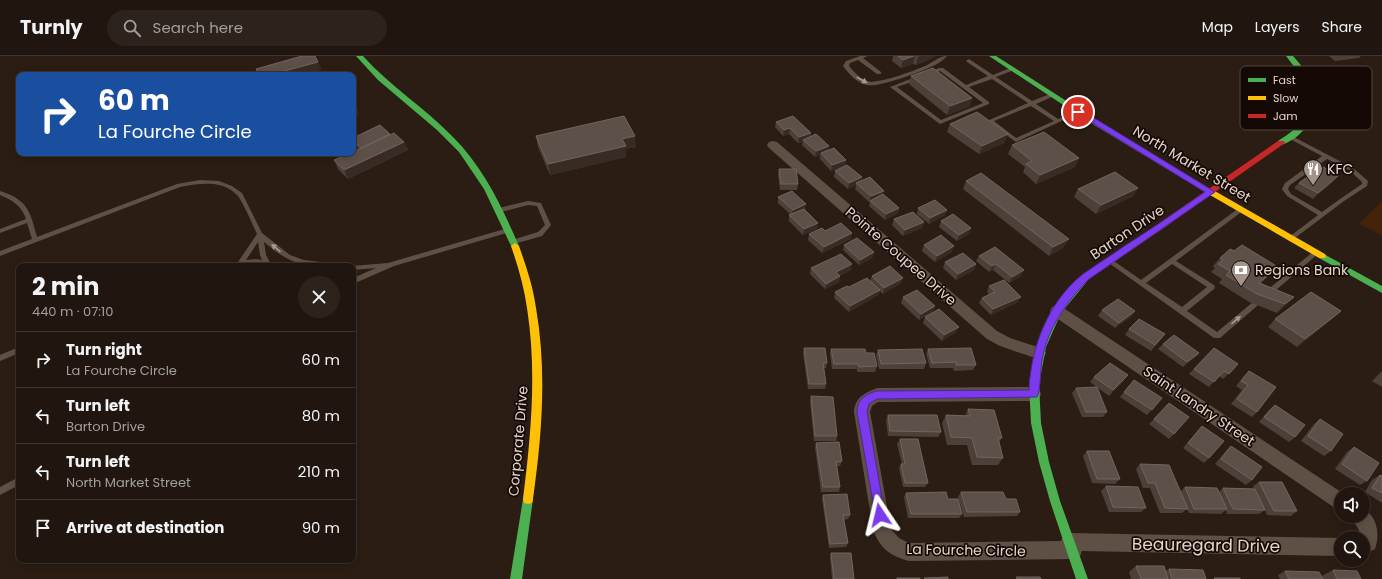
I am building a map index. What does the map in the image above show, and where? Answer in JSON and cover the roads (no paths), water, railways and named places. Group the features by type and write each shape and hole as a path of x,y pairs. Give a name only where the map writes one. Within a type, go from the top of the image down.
{"street":[{"name":"Corporate Drive","path":"359,56 387,86 435,124 462,151 479,174 501,210 514,242 526,279 534,320 538,375 536,436 516,579"},
{"name":"North Market Street","path":"992,56 1078,112 1211,192 1382,290"},
{"name":"Barton Drive","path":"1289,56 1298,66"},
{"name":"Barton Drive","path":"1082,579 1044,464 1036,428 1033,394 1034,374 1038,354 1044,336 1057,311 1068,295 1081,282 1109,261 1299,130"},
{"name":"Pointe Coupee Drive","path":"772,145 992,335 1005,342 1038,354"},
{"name":"Saint Landry Street","path":"1057,311 1334,497"},
{"name":"La Fourche Circle","path":"1033,394 877,395 869,397 862,407 862,412 882,530 884,536 892,545 909,552 1071,546"},
{"name":"Beauregard Drive","path":"1071,546 1334,547"}],"lane":[{"path":"879,73 862,57 848,62 846,66 850,72 870,84 882,82 936,63 944,56"},
{"path":"969,61 1058,122"},
{"path":"941,69 965,86 987,102 940,122 894,87 941,69"},
{"path":"965,86 1012,69"},
{"path":"1052,95 990,122 1016,140 1078,112"},
{"path":"1290,137 1351,169 1366,181 1365,185 1323,214 1291,239"},
{"path":"1323,214 1289,195 1285,189 1286,184 1326,156"},
{"path":"0,254 179,185 200,182 217,182 230,187 240,194 260,234 263,255 267,263"},
{"path":"0,193 16,199 25,207 35,240"},
{"path":"501,210 528,203 539,204 548,225 540,234 514,242"},
{"path":"1141,283 1241,210"},
{"path":"0,231 29,220"},
{"path":"356,280 392,264 509,230"},
{"path":"239,263 260,234"},
{"path":"260,234 279,252 292,260 301,263"},
{"path":"1264,297 1316,253"},
{"path":"246,263 255,261 262,263"},
{"path":"1109,261 1217,336 1254,304"},
{"path":"1172,261 1212,288 1182,311"},
{"path":"356,267 392,264"},
{"path":"0,358 16,351"},
{"path":"0,490 16,482"}],"place":[{"name":"KFC","path":"1313,186"},
{"name":"Regions Bank","path":"1241,287"}]}
